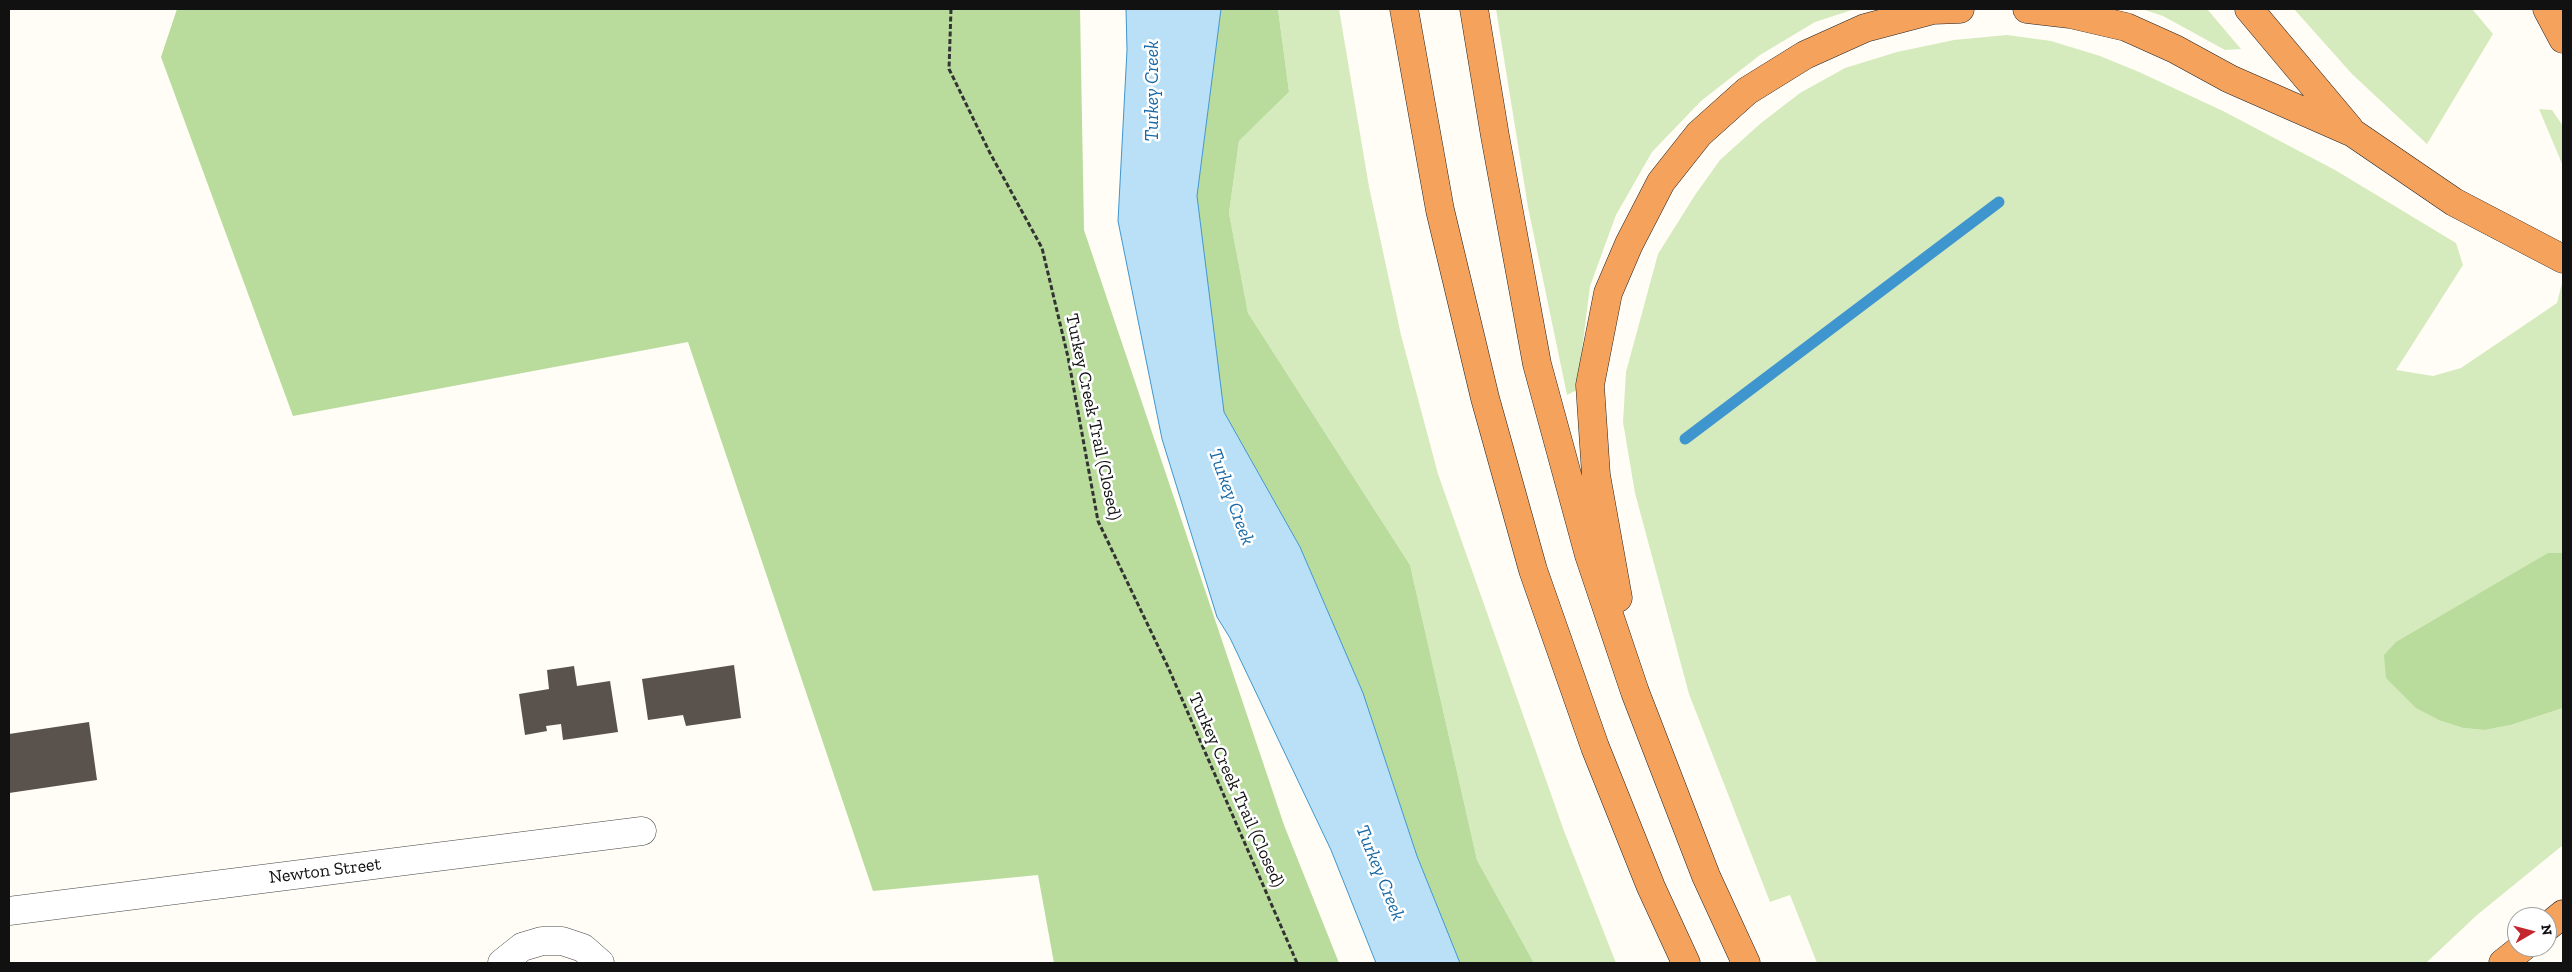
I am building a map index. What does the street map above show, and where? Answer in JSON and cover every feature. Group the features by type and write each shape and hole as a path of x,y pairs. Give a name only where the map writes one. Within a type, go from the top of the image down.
{"highway":[{"path":"1404,9 1440,210 1485,398 1533,570 1594,747 1651,887 1686,963"},
{"path":"1474,9 1495,136 1537,364 1589,555 1635,692 1706,876 1746,963"},
{"path":"1635,692 1596,475 1590,385 1608,293 1629,244 1662,182 1699,134 1747,91 1805,55 1865,28 1934,10 1960,9"},
{"path":"2027,9 2070,14 2126,27 2175,49 2230,79 2353,133 2454,202 2563,258"},
{"path":"2250,9 2353,133"},
{"path":"2547,9 2563,39"}],"street":[{"name":"Newton Street","path":"9,911 642,831"},
{"path":"502,963 522,948 542,941 562,941 582,948 600,963"}],"path":[{"name":"Turkey Creek Trail (Closed)","path":"950,9 949,69 990,153 1042,248 1068,357 1098,521 1172,676 1297,963"}],"green space":[{"path":"177,9 1080,9 1084,230 1284,825 1339,963 1054,963 1038,875 873,891 688,342 293,416 161,57"},
{"path":"1221,9 1278,9 1289,92 1239,141 1229,213 1248,313 1410,565 1477,860 1534,963 1460,963 1417,856 1363,693 1300,547 1224,412 1197,196"},
{"path":"1278,9 1339,9 1369,187 1401,335 1438,474 1564,831 1616,963 1534,963 1477,860 1410,565 1248,313 1229,213 1239,141 1289,92"},
{"path":"1496,9 1855,9 1815,22 1760,55 1701,101 1652,152 1616,215 1590,286 1577,390 1567,395 1528,207"},
{"path":"2142,9 2207,9 2241,49 2225,50 2163,16"},
{"path":"2294,9 2472,9 2493,34 2427,144 2352,74"},
{"path":"2007,35 2051,41 2100,56 2139,72 2223,111 2335,170 2456,243 2463,265 2396,370 2433,376 2461,368 2557,303 2563,279 2563,553 2548,553 2441,721 2463,728 2485,730 2511,725 2563,708 2563,845 2477,915 2426,963 1817,963 1790,895 1770,902 1689,694 1635,493 1623,422 1626,372 1658,254 1695,195 1720,160 1761,123 1800,93 1845,68 1897,52 1954,40"},
{"path":"2539,109 2552,110 2563,126 2563,166"},
{"path":"2548,553 2563,553 2563,708 2511,725 2485,730 2463,728 2441,721 2416,708 2386,678 2384,655 2396,642"}],"water":[{"name":"Turkey Creek","path":"1126,9 1221,9 1197,196 1224,412 1300,547 1363,693 1417,856 1460,963 1376,963 1331,850 1230,638 1217,617 1162,439 1118,221 1127,50"}],"building":[{"path":"734,665 741,718 686,726 683,715 648,720 642,679"},
{"path":"574,666 577,686 610,681 618,732 563,740 561,724 546,726 547,731 525,735 519,694 549,689 547,670"},
{"path":"89,722 97,780 9,793 9,734"}],"waterway":[{"path":"1685,439 1999,202"}]}
